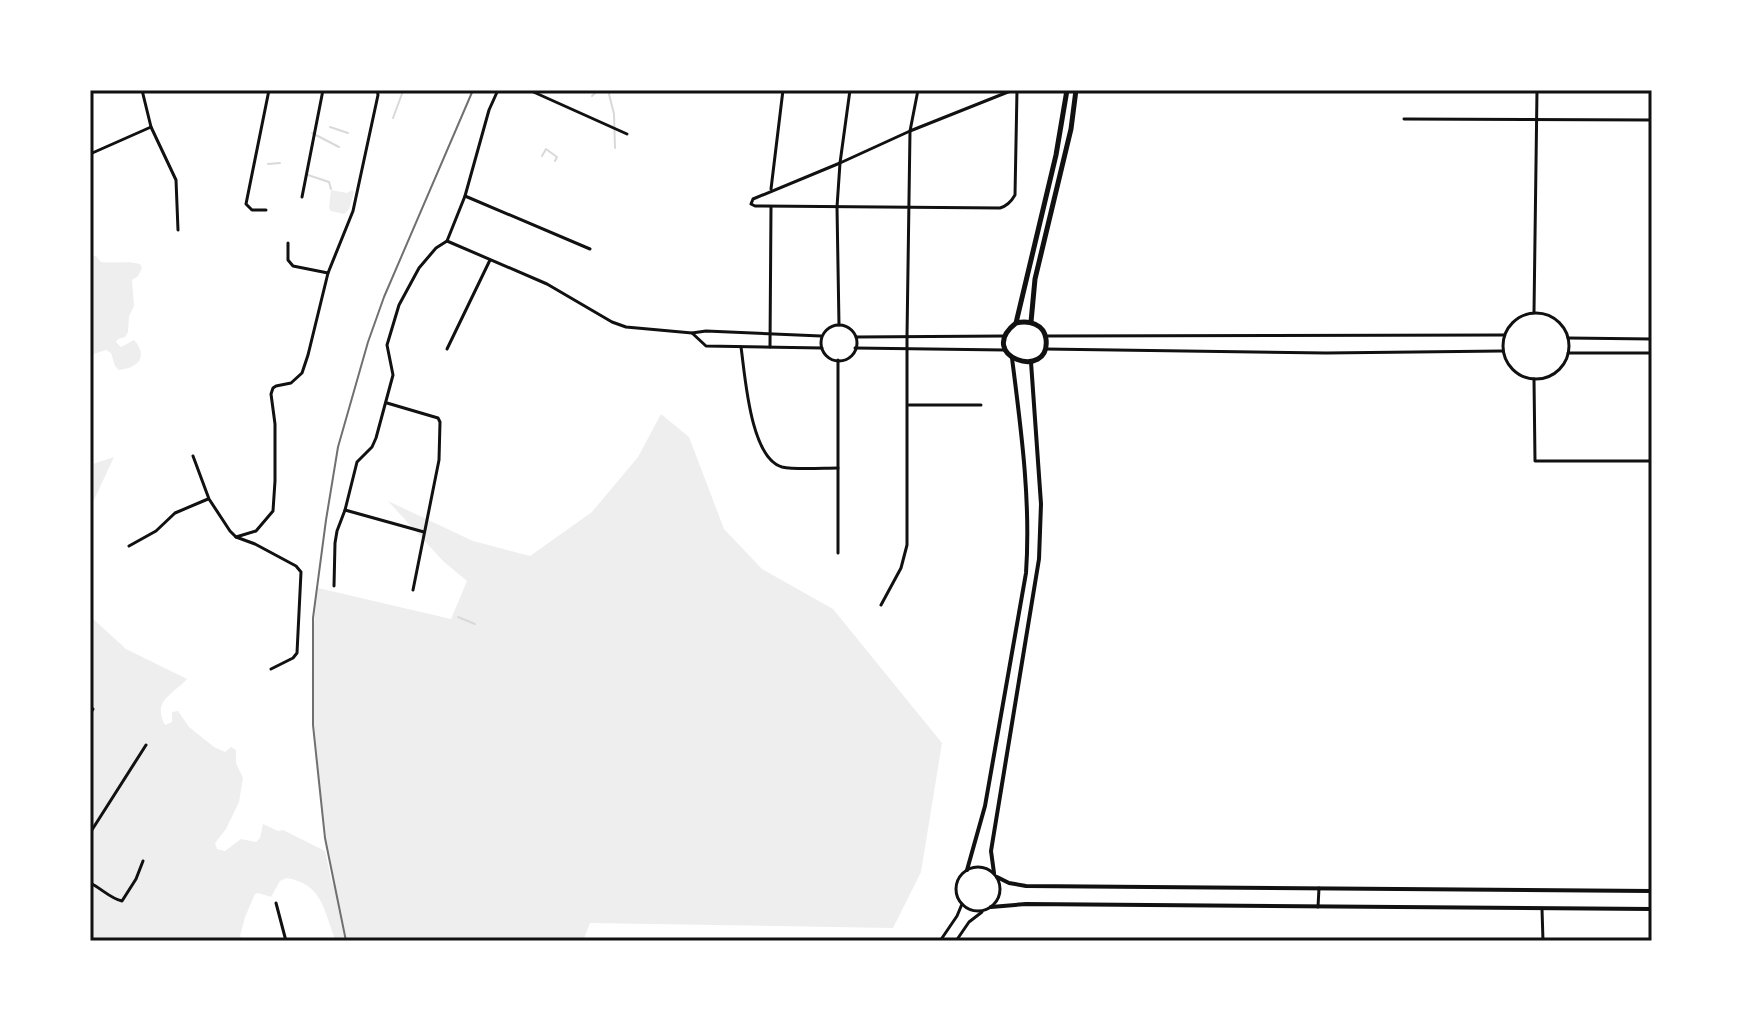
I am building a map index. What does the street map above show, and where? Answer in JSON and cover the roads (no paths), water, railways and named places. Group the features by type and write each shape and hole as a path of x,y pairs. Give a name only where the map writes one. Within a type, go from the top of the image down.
{"highway":[{"path":"1016,323 1056,155 1067,90"},
{"path":"1031,322 1035,279 1071,129 1076,90"},
{"path":"1031,322 1042,330 1045,349 1039,357 1024,363 1012,358 1006,350 1005,336 1016,323 1031,322"}],"street":[{"path":"142,90 151,127 176,180 178,230"},
{"path":"266,210 252,210 246,204 269,90"},
{"path":"302,197 323,90"},
{"path":"236,537 256,531 273,511 275,424 271,394 273,388 296,381 302,373 328,273 353,211 377,90"},
{"path":"334,586 335,543 357,462 372,447 393,375 387,345 399,305 419,268 436,248 447,241 465,196 485,121 498,90"},
{"path":"529,90 627,134"},
{"path":"770,191 783,90"},
{"path":"839,325 837,207 850,90"},
{"path":"881,605 901,568 907,545 910,131 918,90"},
{"path":"1015,90 1015,195 1011,202 1000,208 751,204 753,199 770,191 910,131 1015,90"},
{"path":"1534,312 1537,90"},
{"path":"1404,119 1652,120"},
{"path":"90,154 151,127"},
{"path":"465,196 590,249"},
{"path":"770,347 771,206"},
{"path":"447,241 547,284 626,327 692,333 821,336"},
{"path":"288,243 288,260 293,266 328,273"},
{"path":"447,349 490,260"},
{"path":"1534,312 1552,316 1565,330 1568,353 1565,362 1552,375 1534,379 1510,368 1502,351 1508,326 1524,314 1534,312"},
{"path":"839,325 849,328 856,337 855,348 849,357 838,360 828,357 822,348 821,336 828,328 839,325"},
{"path":"692,333 706,346 822,348"},
{"path":"1045,336 1504,335"},
{"path":"856,337 1005,336"},
{"path":"1568,338 1652,339"},
{"path":"741,347 752,421 756,436 771,461 782,467 838,468"},
{"path":"855,348 1006,350"},
{"path":"1045,349 1326,353 1502,351"},
{"path":"1568,353 1652,353"},
{"path":"1012,358 1027,498 1026,573 985,806 967,870 956,886 962,904 973,910 1026,904 1652,909"},
{"path":"838,360 838,553"},
{"path":"956,941 969,922 999,897 1001,890 991,851 1039,559 1041,504 1031,362"},
{"path":"1534,379 1535,461 1652,461"},
{"path":"385,403 438,418 440,422 439,460 413,590"},
{"path":"908,405 981,405"},
{"path":"193,456 209,499 230,531 236,537 296,566 301,572 297,655 271,669"},
{"path":"129,546 156,531 175,513 209,499"},
{"path":"345,510 424,532"},
{"path":"90,833 146,745"},
{"path":"90,883 122,901 143,861"},
{"path":"967,870 981,867 1009,883 1026,886 1652,891"},
{"path":"1318,907 1319,888"},
{"path":"276,903 286,941"},
{"path":"940,941 962,904"},
{"path":"1542,909 1543,941"}],"waterway":[{"path":"592,96 598,90"},
{"path":"608,90 614,114 615,148"},
{"path":"393,118 403,91"},
{"path":"330,127 348,133"},
{"path":"312,133 339,147"},
{"path":"542,156 546,149 557,157 555,161"},
{"path":"268,164 280,163"},
{"path":"308,175 329,182 331,189"},
{"path":"458,617 475,624"}],"railway":[{"path":"346,941 325,838 313,725 313,618 326,520 338,447 368,342 384,297 473,90"}]}
